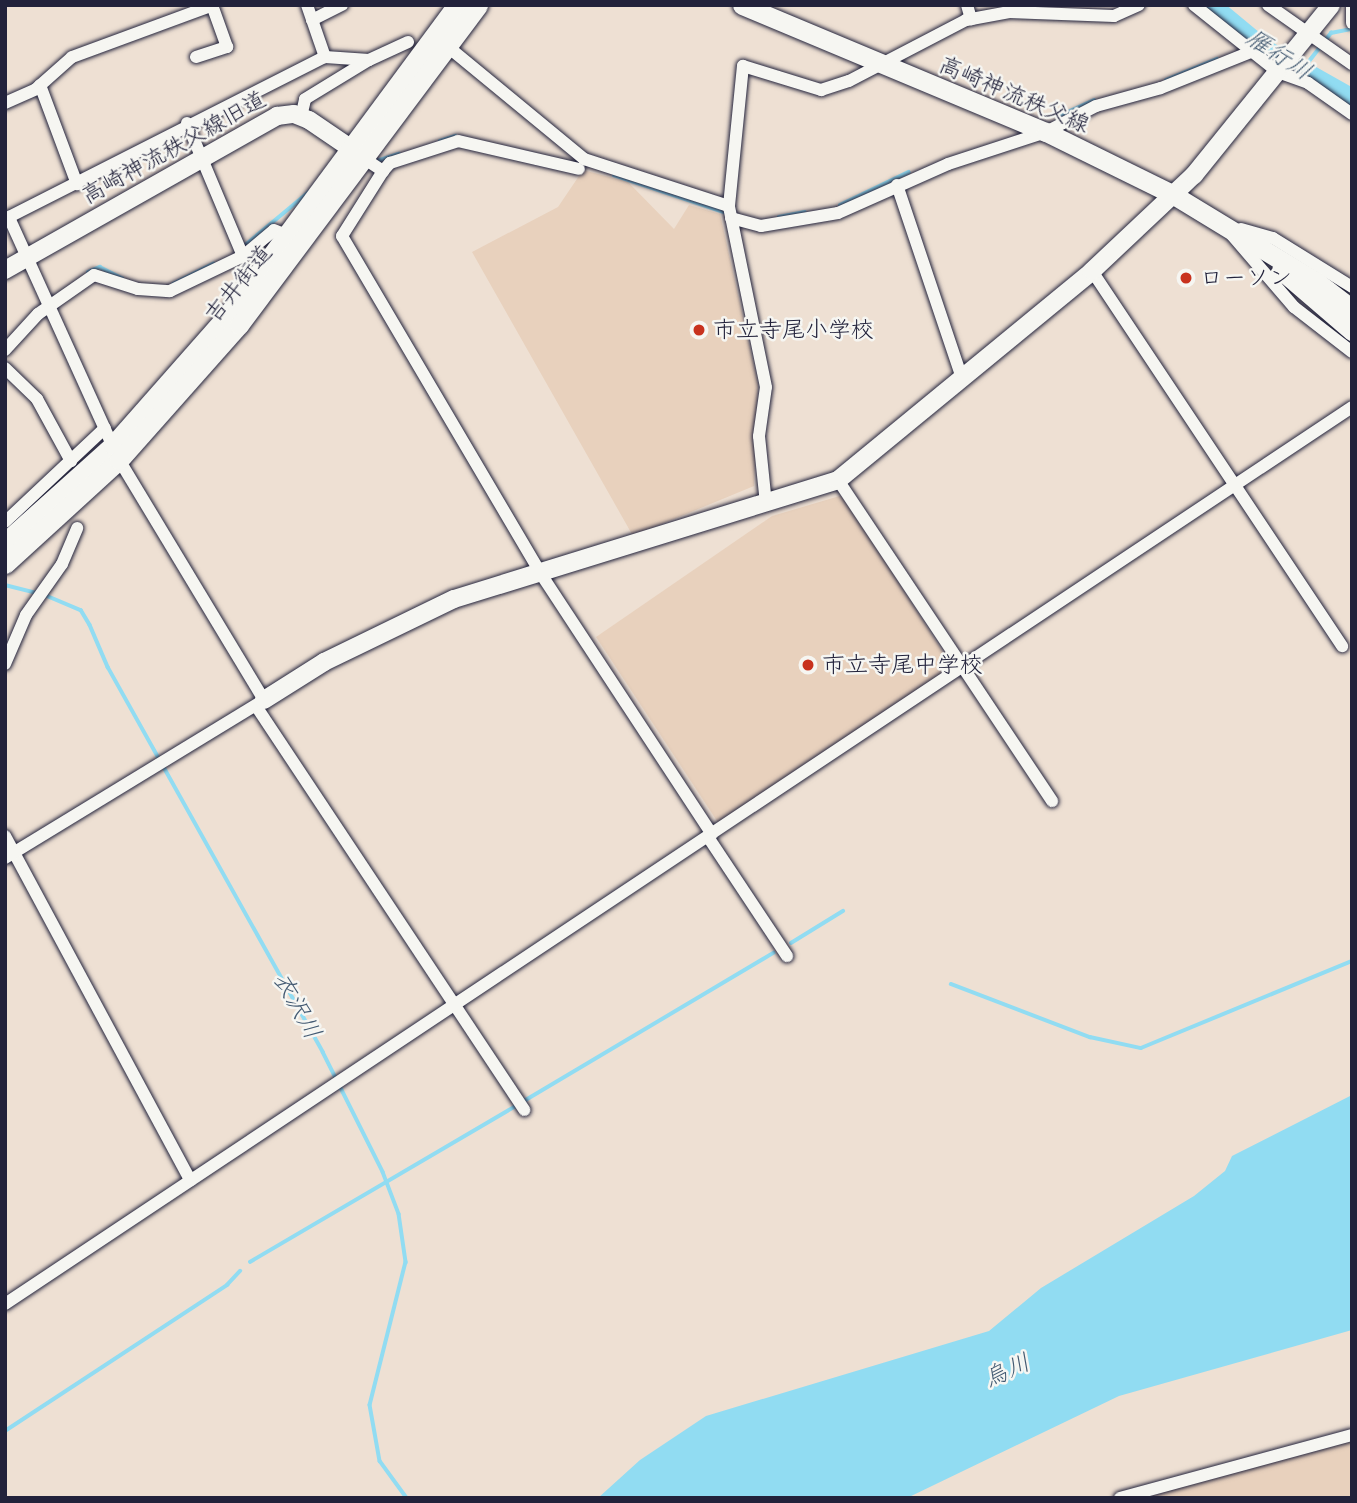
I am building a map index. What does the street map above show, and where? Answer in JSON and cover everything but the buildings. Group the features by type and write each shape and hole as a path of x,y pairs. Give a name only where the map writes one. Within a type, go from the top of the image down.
{"main road":[{"name":"吉井街道","path":"5,542 239,325 457,5"},
{"name":"吉井街道","path":"5,564 112,444 289,236 478,5"},
{"name":"高崎神流秩父線","path":"752,7 880,66 1046,132 1172,194 1223,224 1352,309"},
{"name":"高崎神流秩父線","path":"1257,248 1352,331"}],"street":[{"path":"5,103 40,85 72,57 212,5 227,47 196,57"},
{"path":"307,5 325,57"},
{"path":"312,20 342,5"},
{"path":"967,5 971,19"},
{"path":"766,504 759,436 766,387 730,212 743,66 821,90 880,66 971,19 1009,12 1114,16 1139,5"},
{"path":"1194,5 1278,72 1308,83 1352,114"},
{"path":"1268,5 1352,64"},
{"path":"10,856 260,703 407,620 454,599 838,480 1092,271 1172,194 1278,72 1331,5"},
{"path":"1352,6 1352,23"},
{"path":"301,117 306,99 369,60 408,42"},
{"path":"447,46 584,159 730,212 761,226 838,213 897,185 1046,132 1096,106 1161,89 1252,51"},
{"path":"369,60 325,57 187,123 77,184 7,218 29,257 112,444 260,703 524,1110"},
{"path":"40,85 77,184"},
{"name":"高崎神流秩父線旧道","path":"5,270 277,116 301,117 357,153"},
{"path":"187,123 243,256"},
{"path":"579,169 458,141 390,163 341,236 541,574 788,956"},
{"path":"357,153 383,171"},
{"path":"897,185 962,378"},
{"path":"1223,224 1273,238 1352,287"},
{"path":"1223,224 1294,307 1352,352"},
{"path":"5,350 51,305 94,275 159,293 243,256 274,230 289,236"},
{"path":"1092,271 1342,646"},
{"path":"5,368 37,399 71,461"},
{"path":"5,1304 710,835 964,670 1352,407"},
{"path":"5,522 71,461 112,444"},
{"path":"838,480 1052,801"},
{"path":"5,664 76,528"},
{"path":"5,836 10,856 190,1180"},
{"path":"1120,1498 1352,1436"}],"shaded area":[{"path":"583,170 628,182 674,229 689,205 720,214 758,384 754,486 633,536 472,252 558,207"},
{"path":"843,495 953,668 719,824 596,637 772,516"},
{"path":"1350,1442 1352,1498 1131,1498"}],"water":[{"name":"烏川","path":"1352,1095 1352,1330 1119,1396 907,1498 598,1498 640,1460 706,1416 989,1331 1041,1288 1194,1196 1225,1171 1232,1156"}],"waterway":[{"name":"雁行川","path":"1210,5 1263,49 1352,99"},
{"path":"1303,69 1331,33 1352,29"},
{"path":"1166,80 1217,59"},
{"path":"1061,115 1094,100"},
{"path":"440,141 455,136"},
{"path":"377,161 399,154"},
{"path":"840,205 909,172"},
{"path":"614,175 727,213"},
{"path":"243,247 309,192"},
{"path":"779,217 805,212"},
{"path":"173,284 213,264"},
{"path":"88,272 100,267 122,278"},
{"name":"衣沢川","path":"5,585 37,593"},
{"name":"衣沢川","path":"45,595 81,610 90,625 108,667 323,1052 383,1172 399,1214 406,1262 370,1405 380,1461 407,1498"},
{"path":"791,943 843,911"},
{"path":"524,1101 773,953"},
{"path":"951,984 1090,1037 1141,1048 1352,961"},
{"path":"250,1262 514,1107"},
{"path":"5,1431 227,1285 240,1271"}],"place":[{"name":"ローソン","path":"1186,278"},
{"name":"市立寺尾小学校","path":"699,330"},
{"name":"市立寺尾中学校","path":"808,665"}]}
